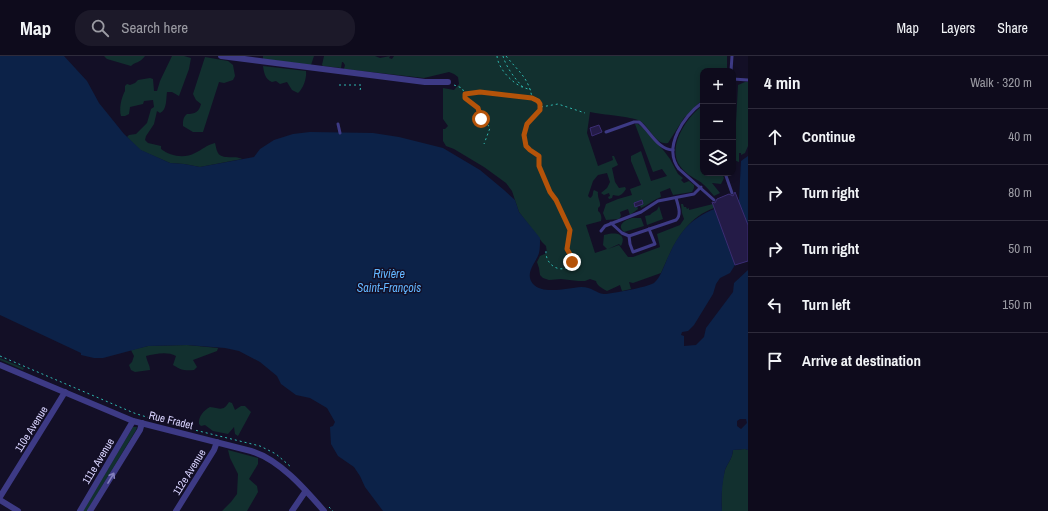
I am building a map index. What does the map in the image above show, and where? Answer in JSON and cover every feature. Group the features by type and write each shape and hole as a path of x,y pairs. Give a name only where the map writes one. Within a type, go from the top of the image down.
{"street":[{"path":"221,56 425,82 448,82"},
{"name":"Rue Fradet","path":"0,365 133,420 251,451 268,458 284,470 324,511"},
{"name":"110e Avenue","path":"0,499 65,392"},
{"name":"111e Avenue","path":"80,511 133,420"},
{"name":"111e Avenue","path":"90,511 140,430 142,423"},
{"name":"112e Avenue","path":"176,511 214,450 217,442"},
{"path":"292,511 305,492"},
{"path":"0,499 18,511"}],"lane":[{"path":"731,68 732,56"},
{"path":"736,79 748,80"},
{"path":"701,104 685,120 676,138 673,150 676,164 714,200"},
{"path":"606,132 634,122 639,122 661,146 667,150 673,150"},
{"path":"338,124 340,132"},
{"path":"727,176 732,193"},
{"path":"601,231 611,223 641,212 658,201 694,194 701,188"},
{"path":"611,223 622,233 629,236 678,219 679,210 676,198"},
{"path":"629,236 633,252 655,244 649,229"}],"path":[{"path":"497,56 499,64 507,75 515,83 531,90"},
{"path":"503,56 505,63 513,76 524,87"},
{"path":"506,56 526,79 531,90 532,98"},
{"path":"448,82 462,88 465,98 478,108 481,119 489,126 490,128 484,144"},
{"path":"339,86 361,86 360,91"},
{"path":"465,94 480,92 532,98 538,101 540,107 538,114 529,120 525,128 524,141 530,150 539,156 539,166 550,192 556,200 570,230 567,249 572,258 570,266 565,268 556,268 551,265 547,261 546,251"},
{"path":"540,107 558,104 585,113"},
{"name":"Rue Fradet","path":"0,356 140,416 263,447"}],"green space":[{"path":"104,56 145,56 131,66 107,59"},
{"path":"172,56 184,56 191,58 189,69 179,96 172,92 167,92 164,109 160,113 157,111 154,124 145,140 148,143 161,146 161,149 177,156 191,155 215,143 217,151 220,155 242,159 200,167 170,163 140,150 127,137 129,135 136,134 147,123 151,109 154,107 153,100 144,101 143,104 130,107 129,114 121,116 120,110 125,86 127,84 130,85 135,83 138,80 150,78 153,79 154,91 157,91"},
{"path":"263,56 314,56 311,65 263,59"},
{"path":"324,56 375,56 380,58 390,56 389,58 392,59 394,56 727,56 727,68 700,68 700,102 684,118 668,143 660,142 656,139 640,121 636,119 590,112 587,133 598,166 613,160 612,156 614,156 618,165 612,168 615,182 619,188 625,187 626,189 621,195 613,195 612,198 609,199 609,193 604,195 601,193 607,188 610,182 607,173 598,175 593,181 588,196 590,198 594,190 598,192 600,206 598,211 601,214 601,221 586,225 595,253 607,249 603,245 604,235 611,233 621,236 623,241 621,246 619,244 608,249 619,245 628,257 633,257 660,247 657,234 680,225 684,219 681,204 683,204 687,209 689,208 689,210 713,204 714,208 695,219 687,226 675,243 661,273 633,283 629,282 631,289 622,291 620,285 607,291 599,286 596,281 590,279 578,281 561,279 549,280 543,278 540,275 537,262 540,256 547,253 546,246 519,212 512,191 506,183 484,167 454,149 446,146 443,141 443,129 448,126 443,119 443,88 454,90 459,84 458,77 449,72 424,78 344,69 345,65 343,62 341,68 322,65"},
{"path":"205,57 228,61 233,65 235,76 233,80 224,83 219,82 203,132 193,132 183,126 183,121 187,114 196,112 200,107 201,104 196,100 193,94"},
{"path":"263,66 306,71 302,89 298,93 292,90 287,82 280,84 276,81 270,81 265,76"},
{"path":"748,82 748,146 745,153 741,155 741,153 739,153 739,162 736,161 738,85"},
{"path":"700,108 700,176 723,176 724,178 721,184 712,183 720,193 714,196 703,184 684,171 676,158 677,141 685,124"},
{"path":"635,124 638,124 643,128 664,151 678,174 683,178 681,180 684,183 689,181 694,185 694,188 692,192 673,195 670,188 660,192 661,197 641,208 640,205 643,204 642,200 634,203 635,207 637,206 638,209 630,215 628,209 620,212 621,216 619,219 606,220 603,213 606,204 632,195 630,189 641,185 631,161 631,156 641,151 651,181 667,176 662,169 653,172"},
{"path":"659,206 663,219 647,225 645,216 650,215 657,210"},
{"path":"632,218 641,218 644,226 624,232 621,227 622,223"},
{"path":"187,345 218,348 217,351 193,360 197,367 194,370 183,370 176,367 173,365 176,356 165,353 146,356 150,370 135,372 131,370 129,365 134,356 131,350 148,346"},
{"path":"0,358 24,368 23,370 0,360"},
{"path":"229,402 232,403 235,410 241,406 245,406 251,412 238,436 235,434 234,427 228,434 213,431 205,425 201,426 199,424 200,416 208,408 223,408"},
{"path":"133,427 137,427 136,430 87,511 83,511"},
{"path":"228,450 258,458 258,464 249,479 257,486 258,492 247,511 222,511 237,494 238,474 230,458"},
{"path":"733,450 748,450 748,511 722,511 721,501 725,470 731,459"}],"water":[{"name":"Rivière Saint-François","path":"0,56 64,56 87,81 99,103 124,134 141,150 170,163 200,167 254,157 260,149 274,140 293,134 310,132 373,133 399,137 443,148 480,170 515,200 519,212 540,238 538,257 530,272 531,280 537,287 549,290 585,287 604,294 621,292 654,283 661,273 676,241 690,224 697,218 716,208 739,200 741,161 748,156 748,261 735,265 730,273 720,278 716,284 713,294 694,325 688,331 682,332 681,335 684,336 684,346 696,345 704,337 706,328 733,292 734,283 748,270 748,450 733,450 724,475 722,511 383,511 365,487 354,467 338,456 331,444 330,427 333,426 335,422 327,408 310,398 296,395 281,384 277,376 260,362 239,351 225,348 187,345 148,346 103,358 94,358 81,355 81,353 0,315","holes":["740,419 746,419 747,423 741,429 737,426 737,421"]}],"building":[{"path":"599,125 602,132 592,136 590,128"},
{"path":"735,192 748,225 748,261 735,265 712,202 715,203 717,199 729,194 733,196"},
{"path":"642,200 643,204 635,207 634,203"}],"route":[{"path":"481,119 478,108 468,102 465,98 465,94 480,92 532,98 536,99 540,104 538,114 529,120 525,128 524,141 526,146 539,156 539,166 550,192 556,200 570,230 567,249 572,258 572,262"}]}
